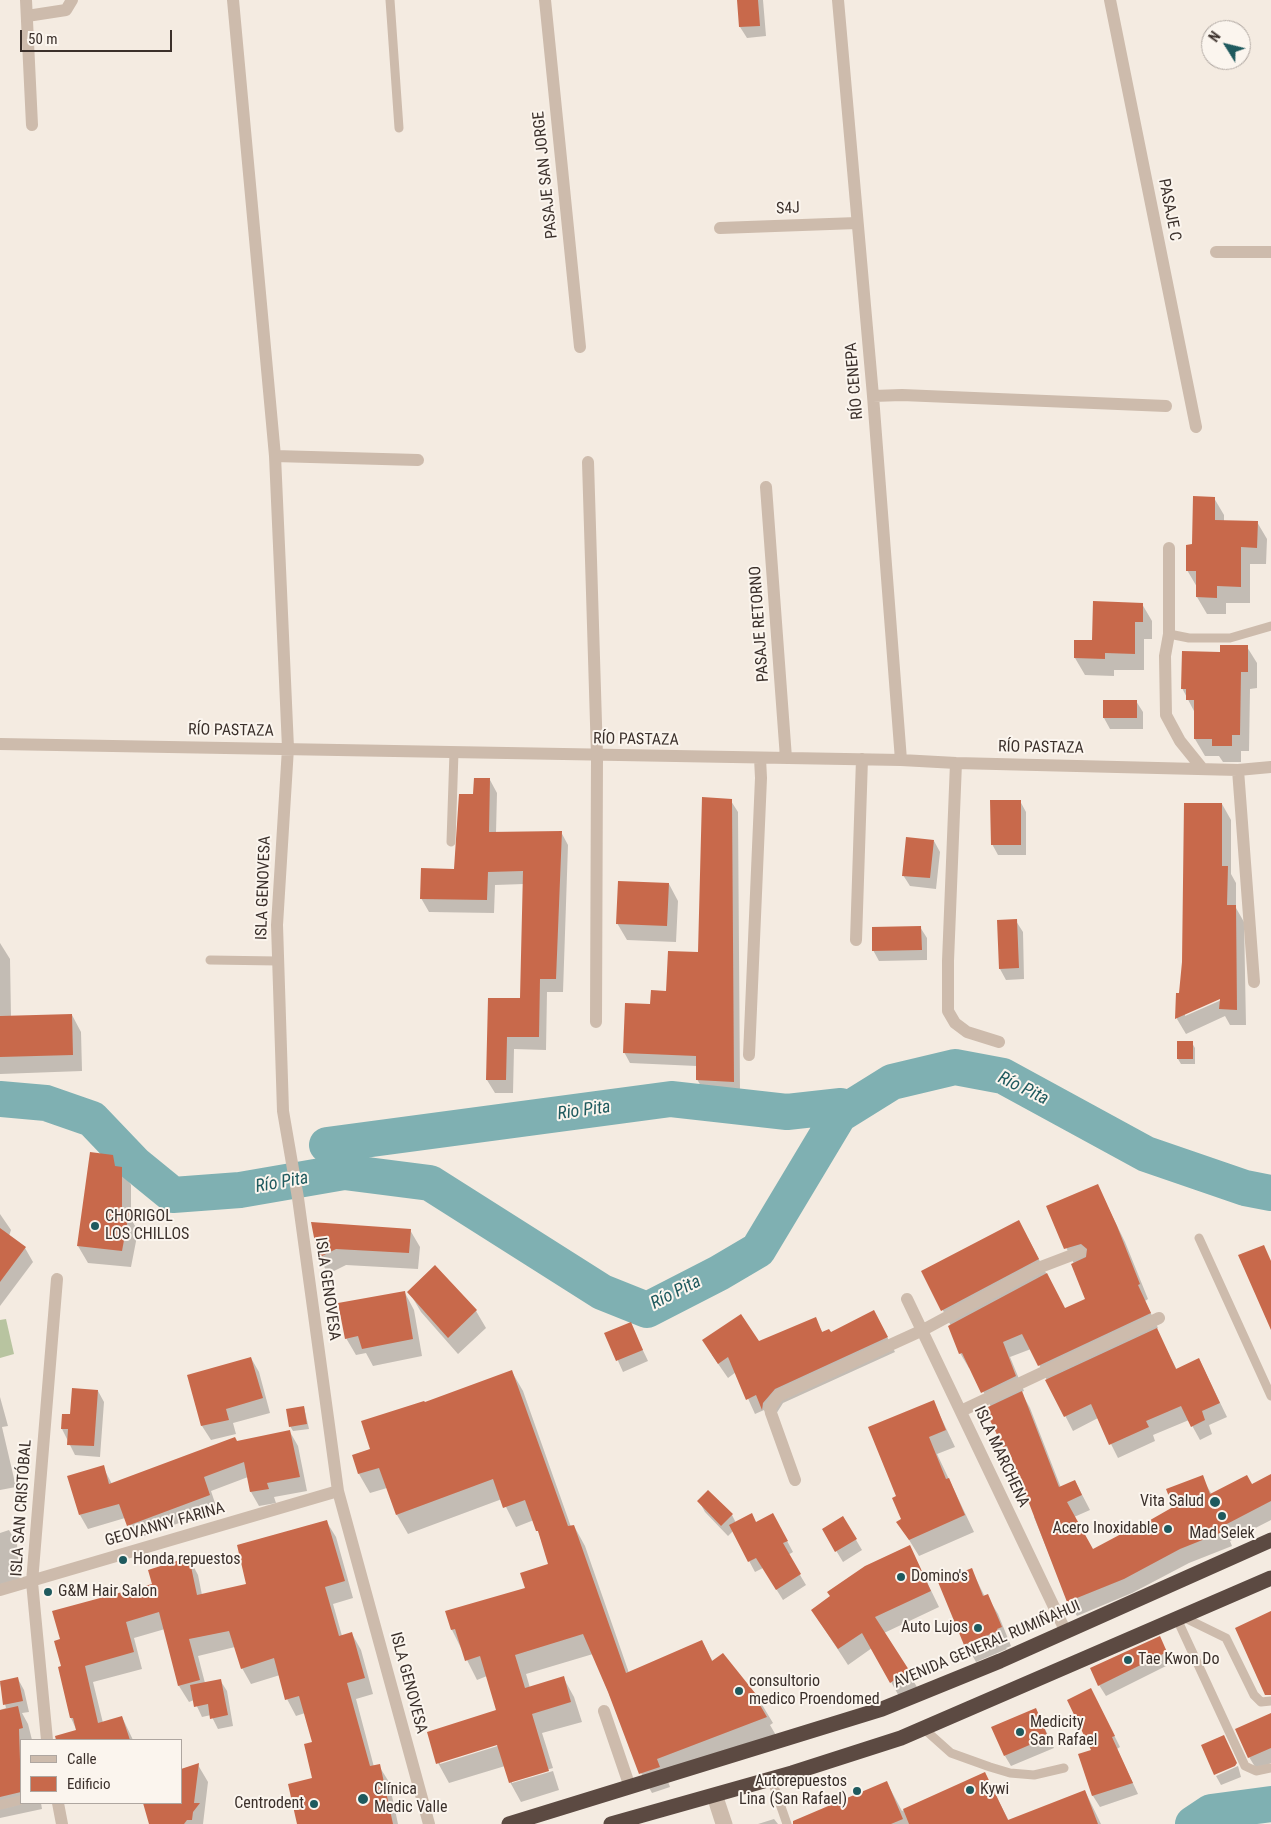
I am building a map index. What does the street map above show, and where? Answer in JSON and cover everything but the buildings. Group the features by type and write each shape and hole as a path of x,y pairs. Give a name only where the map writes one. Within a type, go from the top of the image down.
{"highway":[{"name":"AVENIDA GENERAL RUMIÑAHUI","path":"510,1824 882,1709 1000,1661 1065,1630 1271,1540"},
{"path":"611,1824 650,1819 715,1795 900,1738 1271,1578"}],"street":[{"path":"26,0 32,125"},
{"path":"27,16 66,10 72,0"},
{"name":"ISLA GENOVESA","path":"233,0 275,456 288,748 277,925 283,1111 298,1198 338,1491 429,1824"},
{"name":"PASAJE SAN JORGE","path":"545,0 580,347"},
{"name":"RÍO CENEPA","path":"838,0 873,396 902,760"},
{"name":"PASAJE C","path":"1110,0 1196,426"},
{"name":"S4J","path":"720,228 857,223"},
{"path":"1216,252 1271,252"},
{"path":"873,396 902,395 1166,406"},
{"path":"275,456 418,460"},
{"path":"588,462 597,756 596,1022"},
{"name":"PASAJE RETORNO","path":"766,487 786,758"},
{"path":"1169,548 1169,634 1165,656 1166,715 1180,741 1201,767"},
{"name":"RÍO PASTAZA","path":"0,744 288,748 597,756 862,759 956,763 1201,767 1238,770 1271,767"},
{"path":"749,1056 761,778 760,758"},
{"path":"856,940 862,759"},
{"path":"956,763 948,961 948,1011 955,1023 967,1032 999,1042"},
{"path":"1238,770 1254,982"},
{"path":"796,1480 771,1413 770,1408 774,1399 923,1330 1038,1268 1080,1252"},
{"name":"ISLA SAN CRISTÓBAL","path":"47,1739 32,1582 57,1279"},
{"name":"ISLA MARCHENA","path":"908,1299 1065,1630"},
{"path":"961,1411 1159,1318"},
{"name":"GEOVANNY FARINA","path":"0,1590 338,1491"},
{"path":"604,1711 630,1787"},
{"path":"58,1804 62,1824"}],"lane":[{"path":"390,0 399,128"},
{"path":"1169,634 1189,638 1230,638 1271,626"},
{"path":"451,842 454,752"},
{"path":"210,960 278,961"},
{"path":"1199,1238 1271,1396"},
{"path":"1261,1373 1271,1373"},
{"path":"1180,1618 1226,1638 1254,1696 1261,1702 1271,1701"},
{"path":"1180,1618 1245,1766 1256,1771 1271,1768"},
{"path":"923,1728 951,1753 1010,1773 1034,1775 1064,1768"},
{"path":"771,1778 787,1824"},
{"path":"715,1795 720,1824"},
{"path":"715,1795 728,1824"},
{"path":"0,1805 20,1800"}],"green space":[{"path":"6,1319 14,1354 0,1358 0,1320"}],"waterway":[{"name":"Río Pita","path":"0,1099 46,1103 92,1119 135,1164 173,1195 240,1190 344,1172 430,1183 602,1292 647,1310 719,1273 758,1250 839,1115 892,1082 955,1067 1003,1076 1146,1154 1245,1188 1271,1193"},
{"name":"Rio Pita","path":"327,1145 671,1099 787,1112 841,1106"},
{"path":"1193,1824 1211,1812 1271,1804"}],"place":[{"name":"CHORIGOL LOS CHILLOS","path":"95,1226"},
{"name":"Vita Salud","path":"1215,1502"},
{"name":"Mad Selek","path":"1222,1516"},
{"name":"Acero Inoxidable","path":"1168,1529"},
{"name":"Honda repuestos","path":"123,1560"},
{"name":"Domino's","path":"901,1577"},
{"name":"G&M Hair Salon","path":"48,1592"},
{"name":"Auto Lujos","path":"978,1628"},
{"name":"Tae Kwon Do","path":"1128,1660"},
{"name":"consultorio medico Proendomed","path":"739,1691"},
{"name":"Medicity San Rafael","path":"1020,1732"},
{"name":"Kywi","path":"970,1790"},
{"name":"Autorepuestos Lina (San Rafael)","path":"857,1791"},
{"name":"Clínica Medic Valle","path":"363,1799"},
{"name":"Centrodent","path":"314,1804"}]}
